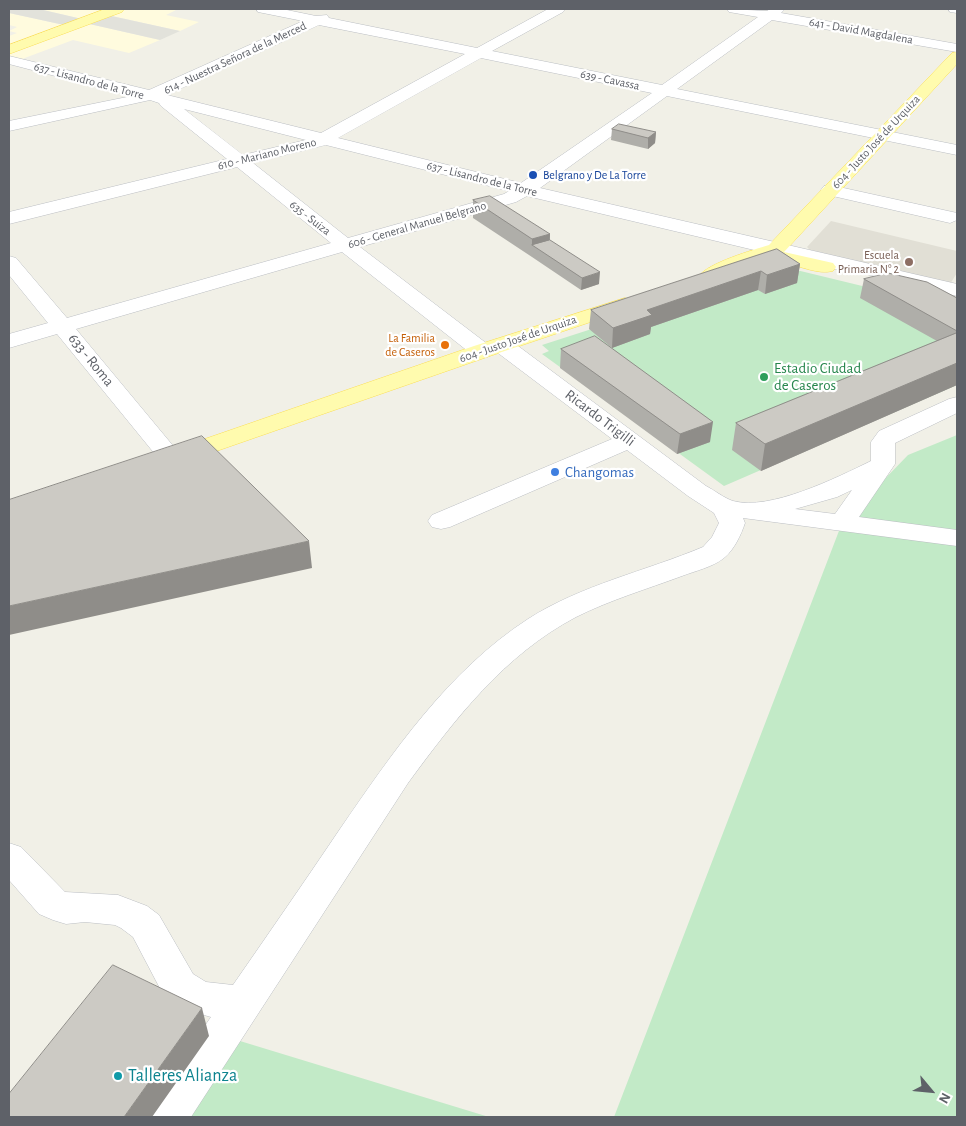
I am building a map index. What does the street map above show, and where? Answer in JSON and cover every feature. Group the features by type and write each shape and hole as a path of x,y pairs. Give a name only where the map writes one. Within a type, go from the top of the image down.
{"main road":[{"path":"9,50 117,9"},
{"name":"604 - Justo José de Urquiza","path":"690,282 718,273 736,263 776,249 957,56"},
{"path":"718,273 779,258 828,265"},
{"name":"604 - Justo José de Urquiza","path":"162,462 643,298"}],"street":[{"name":"639 - Cavassa","path":"262,9 957,150"},
{"name":"614 - Nuestra Señora de la Merced","path":"9,126 148,96 341,9"},
{"name":"610 - Mariano Moreno","path":"9,218 240,162 325,139 558,9"},
{"name":"641 - David Magdalena","path":"734,9 774,12 957,48"},
{"name":"606 - General Manuel Belgrano","path":"9,341 510,198 526,190 774,12"},
{"name":"637 - Lisandro de la Torre","path":"9,60 526,190 776,249 828,265 857,280 957,305"},
{"name":"635 - Suiza","path":"166,100 168,105 345,245 492,348"},
{"path":"830,190 950,217"},
{"name":"633 - Roma","path":"9,262 63,326 162,462"},
{"name":"637 - Lisandro de la Torre","path":"828,265 866,268 957,290"},
{"path":"828,265 957,298"},
{"name":"Ricardo Trigilli","path":"492,348 630,440 698,491 725,508"},
{"path":"842,523 884,464 882,442 888,436 957,404"},
{"path":"440,521 630,440"},
{"path":"756,512 828,492 884,464"},
{"path":"725,508 957,538"},
{"path":"167,1117 396,774 435,723 469,684 503,651 535,628 567,610 713,553 722,544 732,523 725,508"},
{"path":"9,857 52,903 66,909 85,907 118,910 146,926 178,986 204,999 242,1004"}],"shaded area":[{"path":"9,9 39,9 82,19 64,25 9,13"},
{"path":"39,9 108,9 82,19"},
{"path":"123,9 171,9 176,10 166,15 199,22 180,31 107,15"},
{"path":"9,13 64,25 9,46 9,36 17,33 9,31 17,27 9,25"},
{"path":"107,15 180,31 160,40 85,23"},
{"path":"85,23 160,40 129,53 73,40 22,59 9,56 11,52"},
{"name":"Escuela Primaria N° 2","path":"831,221 957,251 957,273 950,284 810,250 807,247"}],"green space":[{"name":"Estadio Ciudad de Caseros","path":"784,267 957,309 957,385 724,486 542,354 549,351 542,345"},
{"path":"957,435 957,1117 614,1117 842,523 908,455"},
{"path":"240,1041 489,1117 190,1117"}],"building":[{"path":"619,124 656,132 648,138 612,129"},
{"path":"490,196 550,234 532,239 473,200"},
{"path":"550,240 600,272 582,278 532,245"},
{"path":"777,249 800,264 767,275 761,271 647,310 652,315 613,328 591,310"},
{"path":"888,273 927,282 957,298 957,331 864,279"},
{"path":"957,333 957,363 765,444 736,423"},
{"path":"595,336 713,422 680,434 561,349"},
{"path":"202,436 309,541 9,606 9,500"},
{"name":"Talleres Alianza","path":"113,965 202,1008 124,1117 9,1117 9,1094"}],"place":[{"name":"Belgrano y De La Torre","path":"533,175"},
{"name":"Escuela Primaria N° 2","path":"909,262"},
{"name":"La Familia de Caseros","path":"445,345"},
{"name":"Estadio Ciudad de Caseros","path":"764,377"},
{"name":"Changomas","path":"555,472"},
{"name":"Talleres Alianza","path":"118,1076"}]}
